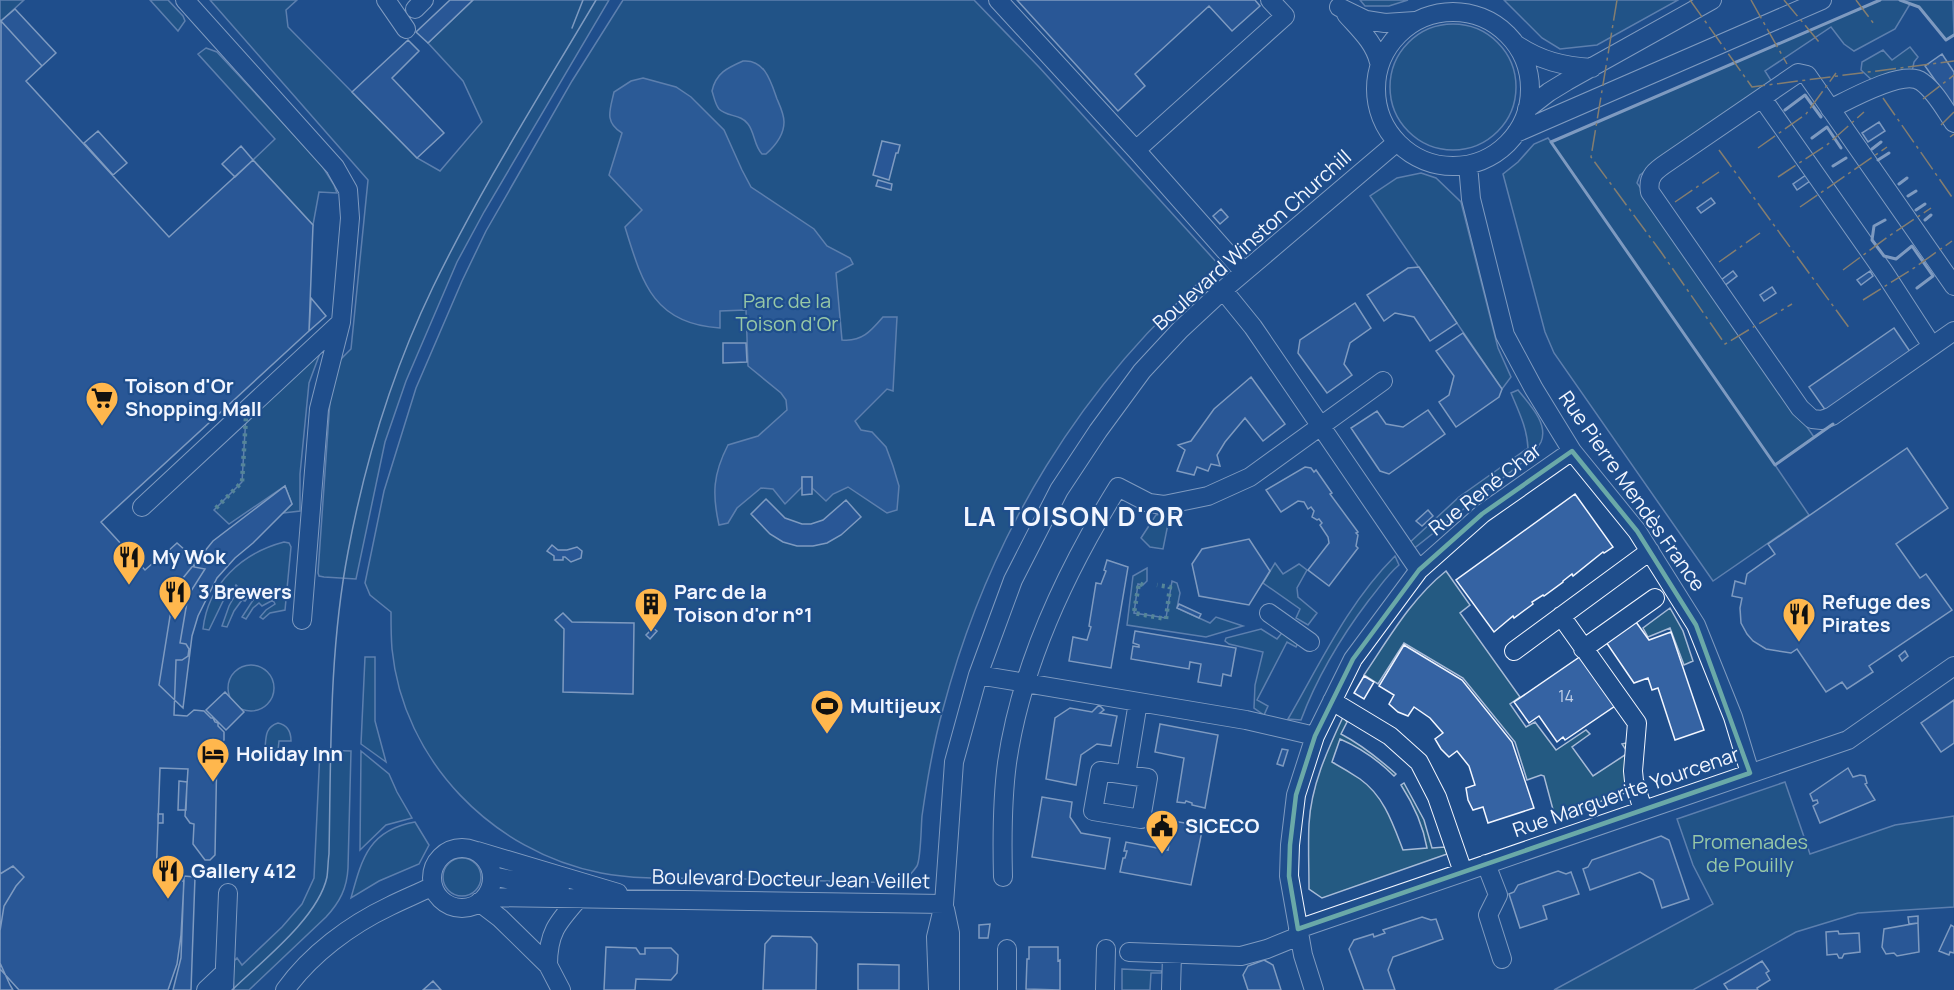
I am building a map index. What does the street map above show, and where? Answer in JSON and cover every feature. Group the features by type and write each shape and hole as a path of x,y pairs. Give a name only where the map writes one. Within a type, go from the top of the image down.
{"street":[{"path":"185,0 335,167 348,190 350,218 340,322 319,409 302,620"},
{"path":"386,0 406,29"},
{"path":"998,0 1244,272"},
{"path":"1136,150 1285,16 1270,0"},
{"path":"1527,109 1549,92 1712,0"},
{"path":"1516,133 1822,0"},
{"path":"1336,3 1366,21 1385,23 1415,21"},
{"path":"1336,3 1370,40 1379,62"},
{"path":"1517,45 1527,67 1529,86 1527,109 1516,133 1503,147 1486,158 1468,165 1442,165 1418,158 1397,142 1383,123 1376,100 1376,76 1379,62 1386,48 1397,35 1415,21 1436,13 1477,7 1517,45 1532,55 1551,63 1592,68"},
{"path":"1954,286 1807,75 1798,73 1653,172 1649,183 1650,192 1800,408 1812,419 1822,420 1832,416 1954,331"},
{"path":"1830,109 1906,78 1920,80 1954,123"},
{"path":"1762,98 1884,272 1932,346"},
{"name":"Boulevard Winston Churchill","path":"938,990 936,937 944,904 954,762 978,675 1013,580 1059,490 1142,371 1180,330 1223,290 1397,142"},
{"name":"Rue Pierre Mendès France","path":"1468,165 1471,199 1505,335 1533,389 1572,451 1637,531 1696,625 1733,717 1750,773"},
{"path":"1223,290 1253,327 1419,570"},
{"path":"142,507 340,322"},
{"path":"1003,877 1002,820 1007,762 1020,705 1038,648 1060,592 1118,487 1149,503 1164,505 1208,496 1250,477 1383,381"},
{"name":"Rue René Char","path":"1314,990 1303,955 1289,876 1296,795 1315,736 1353,659 1419,570 1482,514 1572,451"},
{"path":"1514,651 1650,551"},
{"path":"1583,649 1654,598"},
{"path":"1269,613 1310,642"},
{"path":"1561,616 1637,723 1633,771 1643,810"},
{"name":"Rue Marguerite Yourcenar","path":"1129,952 1241,956 1267,949 1299,932 1463,872 1848,740 1954,666"},
{"path":"978,675 1246,720 1315,736"},
{"path":"1332,701 1390,736 1419,762 1437,797 1463,872"},
{"path":"1126,775 1138,702"},
{"path":"467,848 476,851 487,861 492,876 491,884 482,900 461,908 444,902 437,895 431,876 439,858 447,851 467,848"},
{"name":"Boulevard Docteur Jean Veillet","path":"476,851 637,898"},
{"path":"1486,864 1498,895 1488,915 1502,958"},
{"name":"Boulevard Docteur Jean Veillet","path":"492,876 603,898"},
{"path":"285,990 325,947 366,919 433,886"},
{"path":"206,990 223,982 228,893"},
{"path":"548,965 548,946 553,931 579,898"},
{"name":"Boulevard Docteur Jean Veillet","path":"482,900 637,898 944,904"},
{"path":"482,900 548,965 561,990"},
{"name":"Boulevard Winston Churchill","path":"944,904 950,933 950,990"},
{"path":"1007,949 1007,990"},
{"path":"1105,990 1106,949"},
{"path":"1171,990 1172,954"}],"highlighted area":[{"path":"1572,451 1637,531 1696,625 1750,773 1298,929 1289,876 1290,845 1296,795 1315,736 1353,659 1419,570 1482,514"}],"green space":[{"path":"0,0 24,0 0,22"},
{"path":"150,0 168,0 183,16 185,21 178,31"},
{"path":"210,0 297,0 286,10 288,27 417,158 440,171 482,122 463,81 428,43 473,0 609,0 457,262 406,381 385,442 356,579 324,577 319,576 318,573 331,386 340,360 351,349 368,180"},
{"name":"Parc de la Toison d'Or","path":"623,0 974,0 1039,67 1219,265 1169,311 1124,359 1083,411 1046,466 1014,523 986,583 962,645 933,749 922,816 917,866 902,883 628,877 601,873 561,862 524,845 490,822 460,795 434,764 414,728 400,690 392,649 391,612 370,595 365,583 384,491 416,388 462,281 486,231 572,81"},
{"path":"1360,0 1408,0 1389,6 1365,6"},
{"path":"1504,0 1678,0 1597,45 1560,49 1542,38"},
{"path":"1880,0 1953,0 1954,35 1946,40 1919,7 1910,4 1895,29 1854,51 1844,44 1831,27 1765,71 1772,82 1640,175 1637,183 1814,437 1775,465 1809,515 1713,581 1554,353 1545,332 1503,174 1518,162 1534,144 1548,138 1551,142"},
{"path":"1453,24 1477,28 1498,42 1512,63 1516,87 1512,111 1498,132 1477,146 1453,150 1429,146 1408,132 1394,111 1390,87 1394,63 1408,42 1429,28"},
{"path":"1910,47 1918,57 1914,62 1912,72 1875,83 1861,70 1862,62 1883,50 1892,60"},
{"path":"206,48 217,52 321,164 334,185 337,193 319,192 313,225 253,160 275,139 198,54"},
{"path":"1421,173 1436,178 1461,202 1498,348 1511,377 1502,389 1370,196 1397,178"},
{"path":"323,345 309,383 300,474 300,511 283,513 292,504 285,486 229,524 214,510 242,482 246,415"},
{"path":"1518,390 1540,421 1543,435 1541,442 1533,454 1412,550 1407,545 1459,497 1528,448 1520,413 1511,393"},
{"path":"1166,513 1168,524 1163,549 1150,547 1141,538 1156,515"},
{"path":"284,542 289,543 291,547 285,610 270,613 263,619 260,617 275,604 273,600 262,606 259,603 246,619 242,617 257,594 253,590 234,611 227,627 222,626 239,588 236,585 230,596 226,595 209,630 203,629 212,598 230,573 254,554"},
{"path":"1395,556 1399,565 1369,600 1339,643 1314,688 1301,720 1288,719 1349,613 1378,574"},
{"path":"1275,563 1283,574 1299,564 1307,570 1297,588 1298,597 1317,613 1308,625 1296,618 1300,609 1263,583"},
{"path":"1147,568 1147,581 1143,585 1138,584 1134,613 1166,618 1172,581 1177,583 1180,593 1177,608 1210,623 1216,617 1243,626 1206,637 1127,625 1133,576"},
{"path":"1446,571 1470,605 1460,613 1520,697 1510,704 1526,727 1535,722 1556,750 1586,730 1590,734 1572,747 1593,776 1628,753 1622,744 1626,743 1631,748 1627,778 1631,791 1555,817 1544,776 1527,780 1515,742 1463,678 1404,643 1378,684 1364,675 1411,606"},
{"path":"1670,608 1683,631 1693,661 1684,665 1670,628 1648,637 1643,628"},
{"path":"1261,629 1277,639 1285,629 1300,639 1296,647 1287,642 1257,700 1268,706 1264,715 1254,708 1255,685 1263,652 1225,641 1226,638"},
{"path":"365,657 375,657 375,721 386,762 361,744"},
{"path":"251,665 267,672 274,688 267,704 251,711 235,704 228,688 235,672"},
{"path":"1343,717 1347,722 1341,734 1370,752 1396,774 1394,776 1369,755 1340,739 1332,762 1360,779 1382,802 1403,850 1427,848 1417,815 1401,785 1404,783 1424,820 1432,848 1445,847 1447,854 1322,898 1309,889 1310,810 1321,769"},
{"path":"278,723 288,729 291,741 279,741 278,750 265,749 268,730"},
{"path":"320,750 351,751 348,868 344,888 339,900 326,917 249,990 234,990 232,963 237,958 242,965 282,927 302,904 314,878"},
{"path":"361,751 389,774 412,818 386,825 360,850"},
{"name":"Promenades de Pouilly","path":"1785,782 1810,854 1895,825 1954,816 1954,907 1858,913 1796,932 1693,990 1554,990 1713,904 1693,865 1677,819"},
{"path":"415,822 429,845 419,864 379,881 351,898 364,858 377,839 399,826"},
{"path":"462,858 476,863 481,877 476,891 462,896 448,891 443,877 448,863"},
{"path":"1122,969 1162,971 1151,973 1150,990 1122,990"}],"shaded area":[{"path":"743,61 757,64 766,73 783,116 784,126 781,135 766,154 759,151 745,121 719,109 712,91 716,80 723,72"},
{"path":"643,78 676,87 691,97 724,130 751,187 814,229 827,246 850,258 853,264 836,273 842,340 861,337 883,317 897,317 893,391 887,389 855,421 861,430 872,432 886,447 899,486 897,510 887,513 848,487 833,494 826,501 812,488 812,477 802,477 802,487 785,504 773,489 761,488 737,508 728,523 719,525 715,504 715,484 719,465 728,445 758,436 787,410 786,400 781,393 748,366 746,310 720,311 720,328 697,325 665,309 645,282 625,227 642,210 609,175 622,133 616,129 610,115 614,92 631,81"}],"building":[{"path":"450,0 473,0 428,43 416,32"},
{"path":"1017,0 1255,0 1260,6 1232,31 1209,6 1135,74 1145,86 1118,111"},
{"path":"15,9 56,53 42,66 1,21"},
{"name":"Toison d'Or Shopping Mall","path":"1,21 42,66 26,81 169,237 253,160 313,225 309,331 101,522 145,570 159,559 161,561 167,558 167,552 177,543 195,559 194,567 205,569 187,602 180,643 186,644 189,649 188,656 182,660 176,660 174,715 187,716 194,710 204,711 218,723 224,732 224,740 217,747 215,855 210,860 205,860 193,844 194,824 190,823 185,816 188,769 160,768 156,880 184,881 177,964 168,990 19,990 0,969"},
{"path":"408,40 419,51 392,78 444,133 417,158 352,92"},
{"path":"1942,54 1954,72 1954,107 1925,66"},
{"path":"1879,122 1885,131 1868,142 1862,133"},
{"path":"98,131 127,163 113,175 84,143"},
{"path":"882,141 900,145 889,180 873,175"},
{"path":"241,146 253,160 235,177 222,164"},
{"path":"1806,175 1810,181 1797,190 1793,184"},
{"path":"878,180 892,184 891,190 876,186"},
{"path":"1711,198 1715,203 1701,213 1697,208"},
{"path":"1221,209 1228,217 1220,224 1213,216"},
{"path":"1419,267 1457,323 1430,341 1414,317 1395,313 1384,321 1367,295 1408,268"},
{"path":"1733,271 1737,276 1724,286 1721,280"},
{"path":"1870,271 1873,276 1861,285 1857,280"},
{"path":"1772,287 1776,293 1764,301 1760,295"},
{"path":"311,298 326,316 309,331"},
{"path":"1355,303 1371,328 1350,343 1344,364 1352,375 1327,393 1298,353 1300,340"},
{"path":"1894,328 1911,353 1826,411 1809,387"},
{"path":"1463,333 1502,389 1499,397 1456,427 1439,402 1449,395 1454,376 1436,351"},
{"path":"723,343 746,343 747,362 723,363"},
{"path":"1251,377 1285,424 1263,441 1245,418 1217,455 1220,466 1211,464 1208,471 1197,467 1194,475 1177,471 1185,450 1178,445 1191,441 1214,409"},
{"path":"1428,410 1445,434 1389,474 1380,471 1351,428 1377,411 1386,424 1403,427"},
{"path":"1907,448 1948,508 1896,544 1920,578 1926,574 1952,610 1869,666 1873,672 1847,689 1842,682 1826,692 1797,649 1791,653 1766,649 1747,634 1741,623 1742,598 1732,596 1735,581 1745,584 1747,574 1775,554 1768,544"},
{"path":"1305,467 1311,468 1314,472 1316,470 1332,493 1330,494 1358,532 1356,533 1358,535 1356,546 1358,548 1329,586 1308,570 1329,543 1320,525 1322,523 1319,519 1312,517 1314,511 1311,507 1308,509 1304,502 1298,501 1281,512 1266,490"},
{"path":"802,477 812,477 812,494 802,495"},
{"path":"285,486 292,504 217,578 198,616 192,636 183,708 159,685 172,604 183,578 213,541"},
{"path":"1575,494 1613,547 1532,602 1533,604 1514,618 1513,616 1494,632 1456,580"},
{"path":"766,499 785,518 802,524 823,520 846,500 861,517 841,535 827,543 797,546 783,542 770,534 751,514"},
{"path":"1428,510 1433,516 1422,526 1416,521"},
{"path":"1249,539 1270,571 1249,605 1199,596 1192,564 1202,549"},
{"path":"552,545 558,550 577,547 582,551 581,558 571,562 565,557 563,560 554,560 554,556 547,551"},
{"path":"1107,560 1128,567 1111,668 1069,661 1073,637 1087,640 1091,627 1089,626 1096,583 1101,584"},
{"path":"1179,604 1201,614 1199,618 1177,608"},
{"path":"563,613 572,622 634,623 633,694 563,692 564,629 555,620"},
{"path":"1636,622 1649,640 1671,632 1704,730 1675,740 1658,688 1652,690 1648,678 1634,683 1606,642"},
{"name":"Parc de la Toison d'or n°1","path":"653,628 657,631 650,639 646,635"},
{"path":"1135,631 1236,648 1231,676 1223,674 1221,686 1198,682 1201,664 1190,662 1189,669 1131,659 1133,646 1139,647 1133,643"},
{"path":"1404,645 1462,680 1512,742 1534,808 1488,823 1483,807 1473,810 1466,788 1475,785 1469,766 1457,751 1449,757 1441,749 1435,739 1443,733 1430,718 1414,707 1408,716 1398,712 1389,704 1394,695 1379,686"},
{"path":"1905,651 1908,656 1902,661 1899,656"},
{"path":"1581,656 1615,706 1565,740 1563,737 1557,742 1539,716 1529,723 1514,702"},
{"path":"1364,676 1374,682 1364,699 1354,693"},
{"path":"225,692 244,712 226,730 206,710"},
{"path":"1954,700 1954,743 1941,752 1921,723"},
{"path":"1099,705 1104,710 1100,713 1117,716 1111,746 1097,744 1081,755 1076,785 1046,779 1055,718 1070,708 1092,712"},
{"path":"1160,724 1218,735 1205,808 1186,801 1185,803 1177,802 1184,758 1155,752"},
{"path":"1282,749 1288,750 1283,766 1277,764"},
{"path":"1848,768 1853,777 1865,776 1867,783 1865,784 1875,800 1820,823 1813,806 1818,803 1817,800 1813,801 1810,794"},
{"path":"179,781 187,782 186,810 178,810"},
{"path":"1042,797 1072,802 1070,817 1081,833 1110,838 1105,869 1032,857"},
{"path":"158,814 163,814 163,823 158,823"},
{"name":"SICECO","path":"1173,821 1203,826 1191,885 1120,872 1127,851 1124,851 1126,842 1168,850"},
{"path":"1661,836 1669,840 1689,899 1662,908 1653,880 1640,872 1590,890 1583,869 1588,867 1592,860"},
{"path":"13,866 24,877 4,906 0,931 0,874"},
{"path":"1558,871 1566,874 1571,872 1579,894 1543,906 1547,919 1520,928 1509,894 1514,892 1518,885"},
{"path":"184,876 195,877 191,990 173,990 181,958"},
{"path":"1918,916 1918,923 1909,924 1908,917"},
{"path":"1422,917 1436,919 1443,939 1393,957 1388,970 1395,990 1364,990 1349,949 1354,940 1373,934 1374,937 1385,933 1383,930"},
{"path":"1918,923 1919,952 1897,956 1894,953 1886,954 1882,947 1884,929"},
{"path":"990,924 988,938 979,938 979,925"},
{"path":"1951,925 1954,927 1954,953 1950,952 1949,955 1939,951"},
{"path":"1838,931 1839,934 1859,933 1860,952 1844,954 1842,958 1839,958 1837,954 1827,955 1826,932"},
{"path":"772,936 811,937 817,944 816,990 763,990 765,944"},
{"path":"606,947 636,948 640,954 645,954 645,948 671,948 678,955 677,973 671,980 636,979 635,990 604,990"},
{"path":"1029,947 1058,947 1060,990 1026,989"},
{"path":"1264,960 1273,965 1281,990 1248,990 1243,975 1248,966"},
{"path":"1762,961 1769,971 1766,973 1770,980 1757,988 1758,990 1728,990 1724,984"},
{"path":"0,963 10,985 13,990 0,990"},
{"path":"858,964 899,965 899,990 858,990"},
{"path":"433,981 441,990 423,990"}],"tram line":[{"path":"572,28 583,0"},
{"path":"232,990 301,923 313,908 327,877 332,702 342,589 363,484 393,383 419,318 451,250 596,0"}],"hedge":[{"path":"216,508 242,482 246,417"},
{"path":"1143,585 1139,583 1134,613 1166,619 1170,587 1157,585"}],"wall":[{"path":"1833,424 1775,465 1551,142 1880,0"},
{"path":"1900,0 1919,7 1946,40 1954,35"},
{"path":"1785,110 1805,95 1821,117"},
{"path":"1812,138 1827,127 1841,148"},
{"path":"1872,149 1881,142"},
{"path":"1878,160 1889,153"},
{"path":"1833,166 1846,158"},
{"path":"1899,184 1907,178"},
{"path":"1908,196 1916,191"},
{"path":"1916,210 1925,204"},
{"path":"1925,220 1931,215"},
{"path":"1885,220 1874,226 1872,240 1884,256 1896,259 1912,246 1933,276 1917,288"}],"power":[{"path":"1617,0 1591,157 1725,344 1792,304"},
{"path":"1690,0 1752,87 1954,61"},
{"path":"1751,0 1787,64"},
{"path":"1784,0 1819,42"},
{"path":"1856,0 1874,24"},
{"path":"1758,148 1806,114 1836,73"},
{"path":"1923,99 1954,75"},
{"path":"1883,98 1954,200"},
{"path":"1778,177 1828,144 1864,112"},
{"path":"1941,125 1954,112"},
{"path":"1950,137 1954,134"},
{"path":"1800,207 1887,147"},
{"path":"1719,150 1850,329"},
{"path":"1675,202 1719,172"},
{"path":"1843,270 1931,208"},
{"path":"1719,262 1760,233"},
{"path":"1863,300 1952,241"}],"place":[{"name":"Toison d'Or Shopping Mall","path":"102,427"},
{"name":"My Wok","path":"129,586"},
{"name":"3 Brewers","path":"175,621"},
{"name":"Parc de la Toison d'or n°1","path":"651,633"},
{"name":"Refuge des Pirates","path":"1799,643"},
{"name":"Multijeux","path":"827,735"},
{"name":"Holiday Inn","path":"213,783"},
{"name":"SICECO","path":"1162,855"},
{"name":"Gallery 412","path":"168,900"}],"district":[{"name":"LA TOISON D'OR","path":"1074,517"}]}
